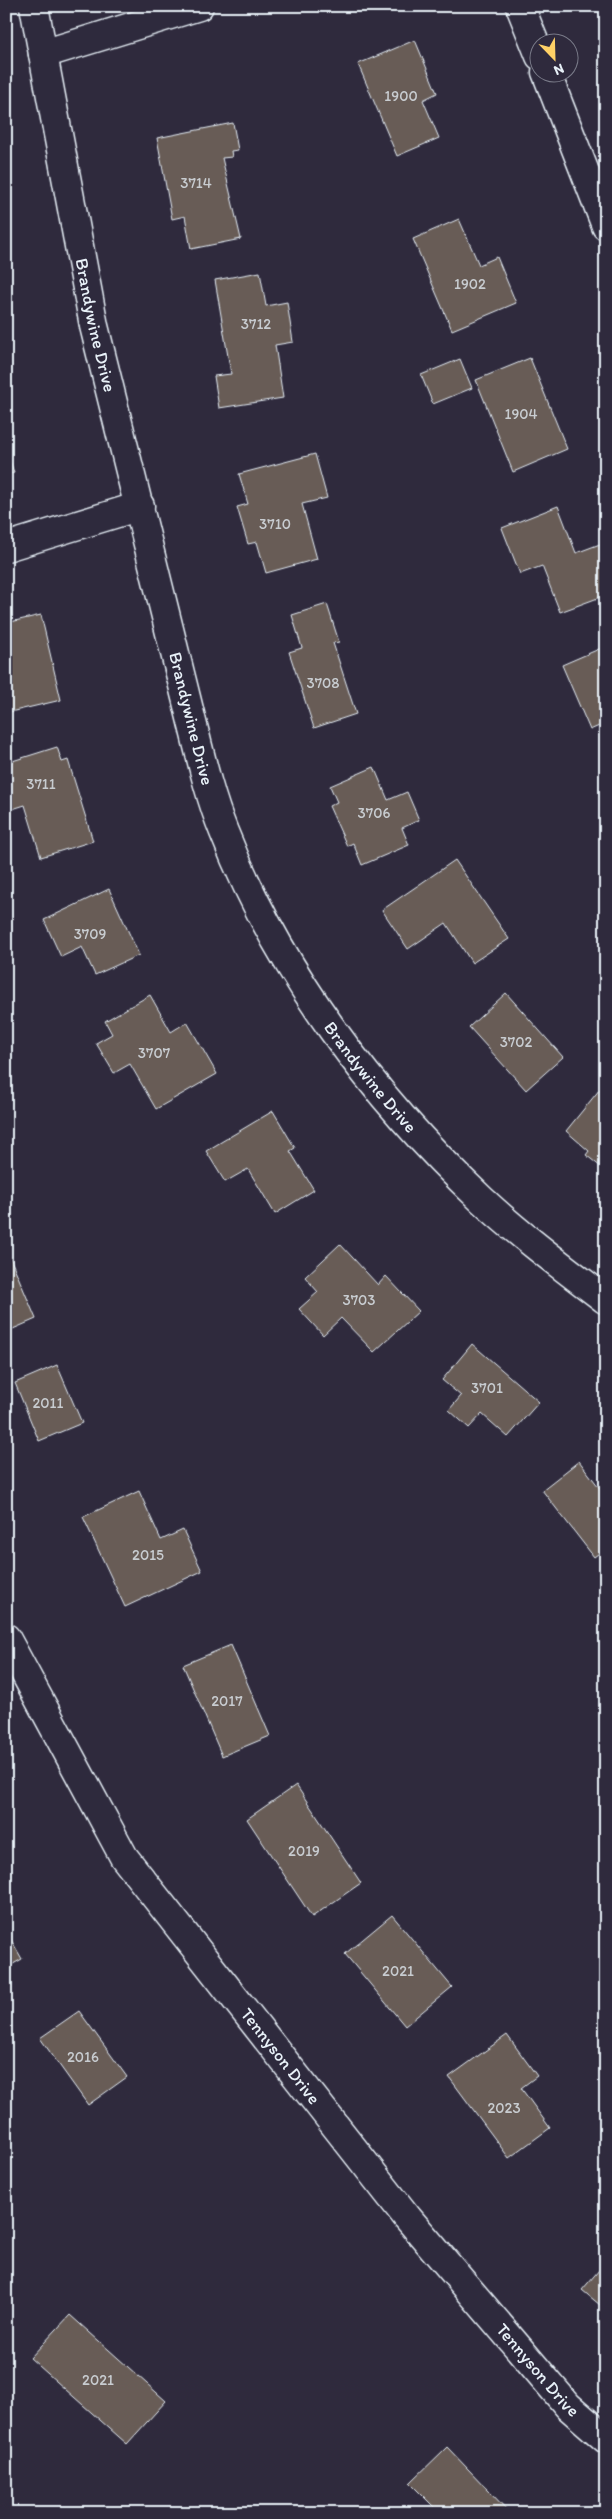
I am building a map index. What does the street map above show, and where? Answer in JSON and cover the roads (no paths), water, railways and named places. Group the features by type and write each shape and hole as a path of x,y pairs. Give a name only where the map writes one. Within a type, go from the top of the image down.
{"street":[{"name":"Brandywine Drive","path":"34,6 92,317 209,790 224,832 275,938 339,1039 433,1151 484,1201 606,1300"},
{"path":"43,54 199,6"},
{"path":"520,6 530,32"},
{"path":"550,82 606,226"},
{"path":"6,547 140,506"},
{"name":"Tennyson Drive","path":"6,1638 124,1856 407,2216 568,2406 606,2439"}]}
